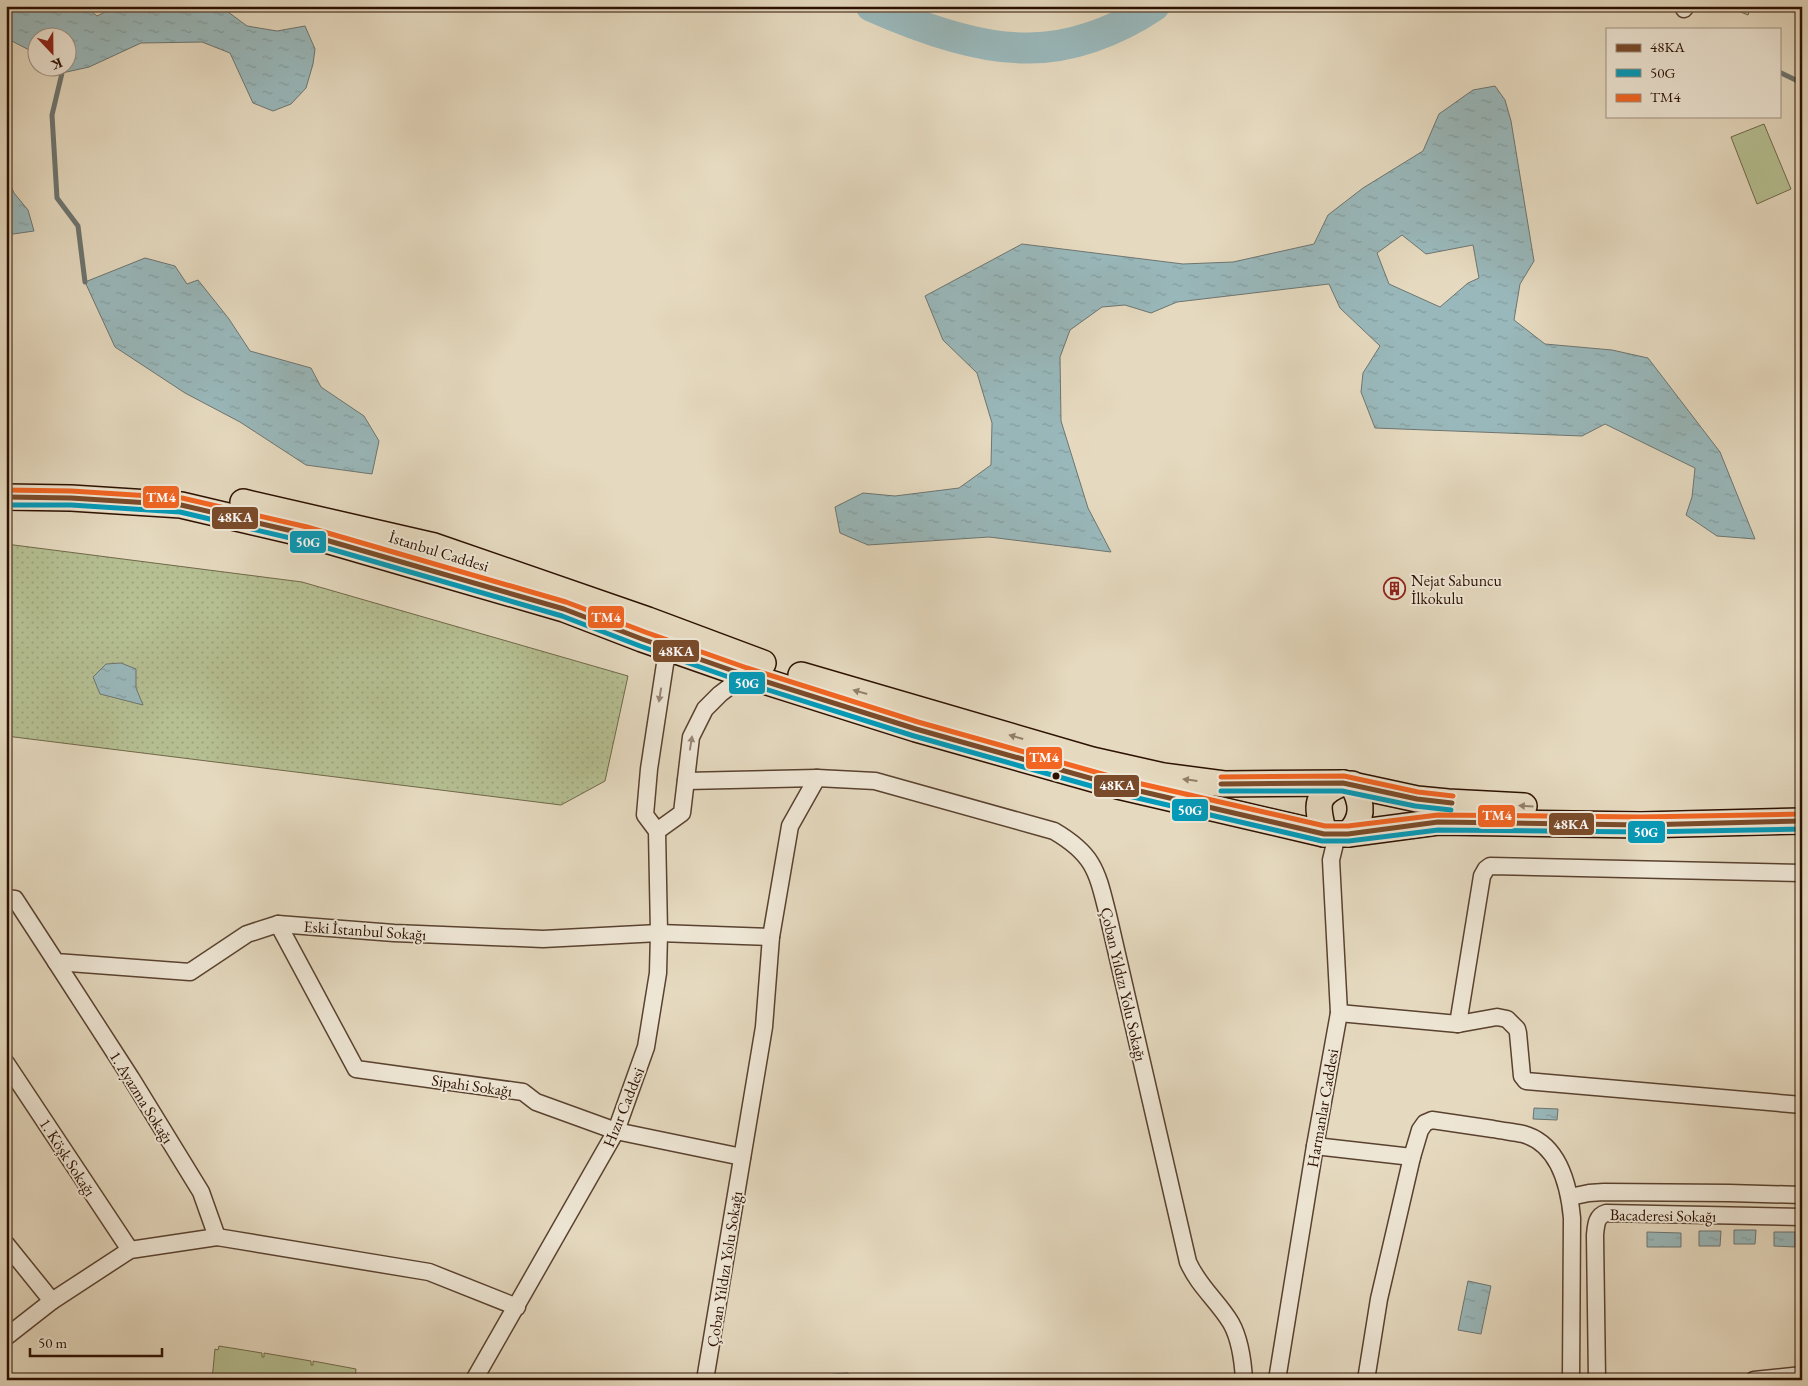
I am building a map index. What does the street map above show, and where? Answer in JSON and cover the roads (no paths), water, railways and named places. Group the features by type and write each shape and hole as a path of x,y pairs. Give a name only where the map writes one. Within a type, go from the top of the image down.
{"main road":[{"name":"İstanbul Caddesi","path":"6,488 67,486 208,503 434,546 648,620 674,640 745,675 916,729 1096,780 1336,834 1438,822 1642,825 1802,821"},
{"name":"İstanbul Caddesi","path":"6,497 119,500 181,505 208,503"},
{"name":"İstanbul Caddesi","path":"674,640 774,667 1092,760 1163,776 1224,784 1348,784 1417,799 1577,809 1706,810 1802,806"},
{"path":"1224,784 1224,810"},
{"path":"1348,784 1358,798 1360,819 1356,827 1336,834 1319,813 1319,802 1326,791 1348,784"}],"street":[{"path":"674,640 665,664 644,815 657,831 682,813 691,737 706,709 720,694 745,675"},
{"path":"771,937 790,826 817,778"},
{"name":"Çoban Yıldızı Yolu Sokağı","path":"686,781 817,778 875,781 1054,831 1071,841 1085,854 1097,873 1108,915 1188,1262 1195,1278 1231,1323 1237,1340 1244,1380"},
{"name":"Hızır Caddesi","path":"474,1380 616,1131 646,1047 658,974 657,831"},
{"name":"Harmanlar Caddesi","path":"1277,1380 1314,1146 1339,1013 1330,860 1336,834"},
{"path":"1458,1024 1482,876 1490,866 1802,873"},
{"path":"6,898 14,899 56,962"},
{"name":"Eski İstanbul Sokağı","path":"56,962 190,972 247,934 278,924 394,933 543,938 659,933 771,937"},
{"name":"Sipahi Sokağı","path":"278,924 356,1069 523,1092 536,1102 616,1131 742,1157"},
{"name":"Çoban Yıldızı Yolu Sokağı","path":"705,1380 764,1027 771,937"},
{"name":"1. Ayazma Sokağı","path":"56,962 131,1078 201,1192 217,1237"},
{"path":"1339,1013 1458,1024 1497,1016 1507,1019 1513,1024 1518,1033 1522,1076 1526,1081 1802,1105"},
{"name":"1. Köşk Sokağı","path":"6,1063 130,1250"},
{"path":"1366,1380 1379,1299 1412,1157 1420,1130 1425,1123 1432,1120 1524,1134 1549,1150 1563,1172 1570,1197 1572,1218 1570,1380"},
{"path":"1314,1146 1412,1157"},
{"name":"Bacaderesi Sokağı","path":"1570,1197 1580,1194 1604,1192 1802,1195"},
{"name":"Bacaderesi Sokağı","path":"1597,1380 1595,1234 1599,1216 1606,1213 1802,1217"},
{"path":"6,1337 52,1301 130,1250 217,1237 429,1272 517,1307"},
{"path":"9,1244 52,1301"},
{"path":"1754,1380 1802,1375"}],"water":[{"path":"6,6 85,6 97,16 113,6 180,6 191,11 192,6 220,6 247,26 277,31 305,26 315,49 306,88 291,104 273,111 253,103 230,53 202,42 141,43 89,67 78,69 78,28 28,28 28,49 6,38"},
{"path":"1495,86 1505,100 1511,121 1534,261 1520,284 1514,320 1545,344 1612,350 1648,358 1720,452 1755,539 1717,536 1686,515 1692,497 1695,468 1605,424 1582,436 1375,428 1361,392 1363,373 1380,346 1340,308 1329,284 1177,302 1151,313 1125,305 1102,307 1070,330 1060,357 1061,421 1088,508 1111,552 989,537 868,545 840,533 835,507 863,493 895,496 959,488 991,465 992,423 977,373 943,340 925,296 1022,244 1183,264 1233,262 1314,244 1328,215 1363,188 1423,151 1439,114 1473,90","holes":["1402,235 1426,254 1473,245 1479,278 1468,283 1440,307 1389,284 1377,253"]},
{"path":"6,175 14,193 28,210 34,231 6,235"},
{"path":"145,258 175,266 187,284 198,280 229,319 250,351 311,368 321,387 364,416 379,441 372,474 306,465 240,422 185,393 115,347 85,282"},
{"path":"121,663 136,669 136,688 143,705 100,694 93,677 106,664"},
{"path":"1534,1108 1558,1109 1557,1120 1533,1119"},
{"path":"1734,1230 1756,1230 1755,1244 1734,1244"},
{"path":"1699,1231 1721,1231 1720,1246 1699,1246"},
{"path":"1647,1232 1681,1233 1681,1247 1647,1247"},
{"path":"1774,1232 1795,1232 1795,1247 1774,1246"},
{"path":"1468,1281 1491,1286 1481,1334 1458,1330"},
{"path":"848,1373 852,1380 826,1380 833,1374"}],"waterway":[{"path":"871,6 907,21 967,40 1006,47 1025,48 1042,48 1092,37 1109,31 1154,6"},
{"path":"1780,72 1802,83"},
{"path":"61,78 52,115 57,198 78,226 85,282"}],"place":[{"name":"Nejat Sabuncu İlkokulu","path":"1395,589"}]}
